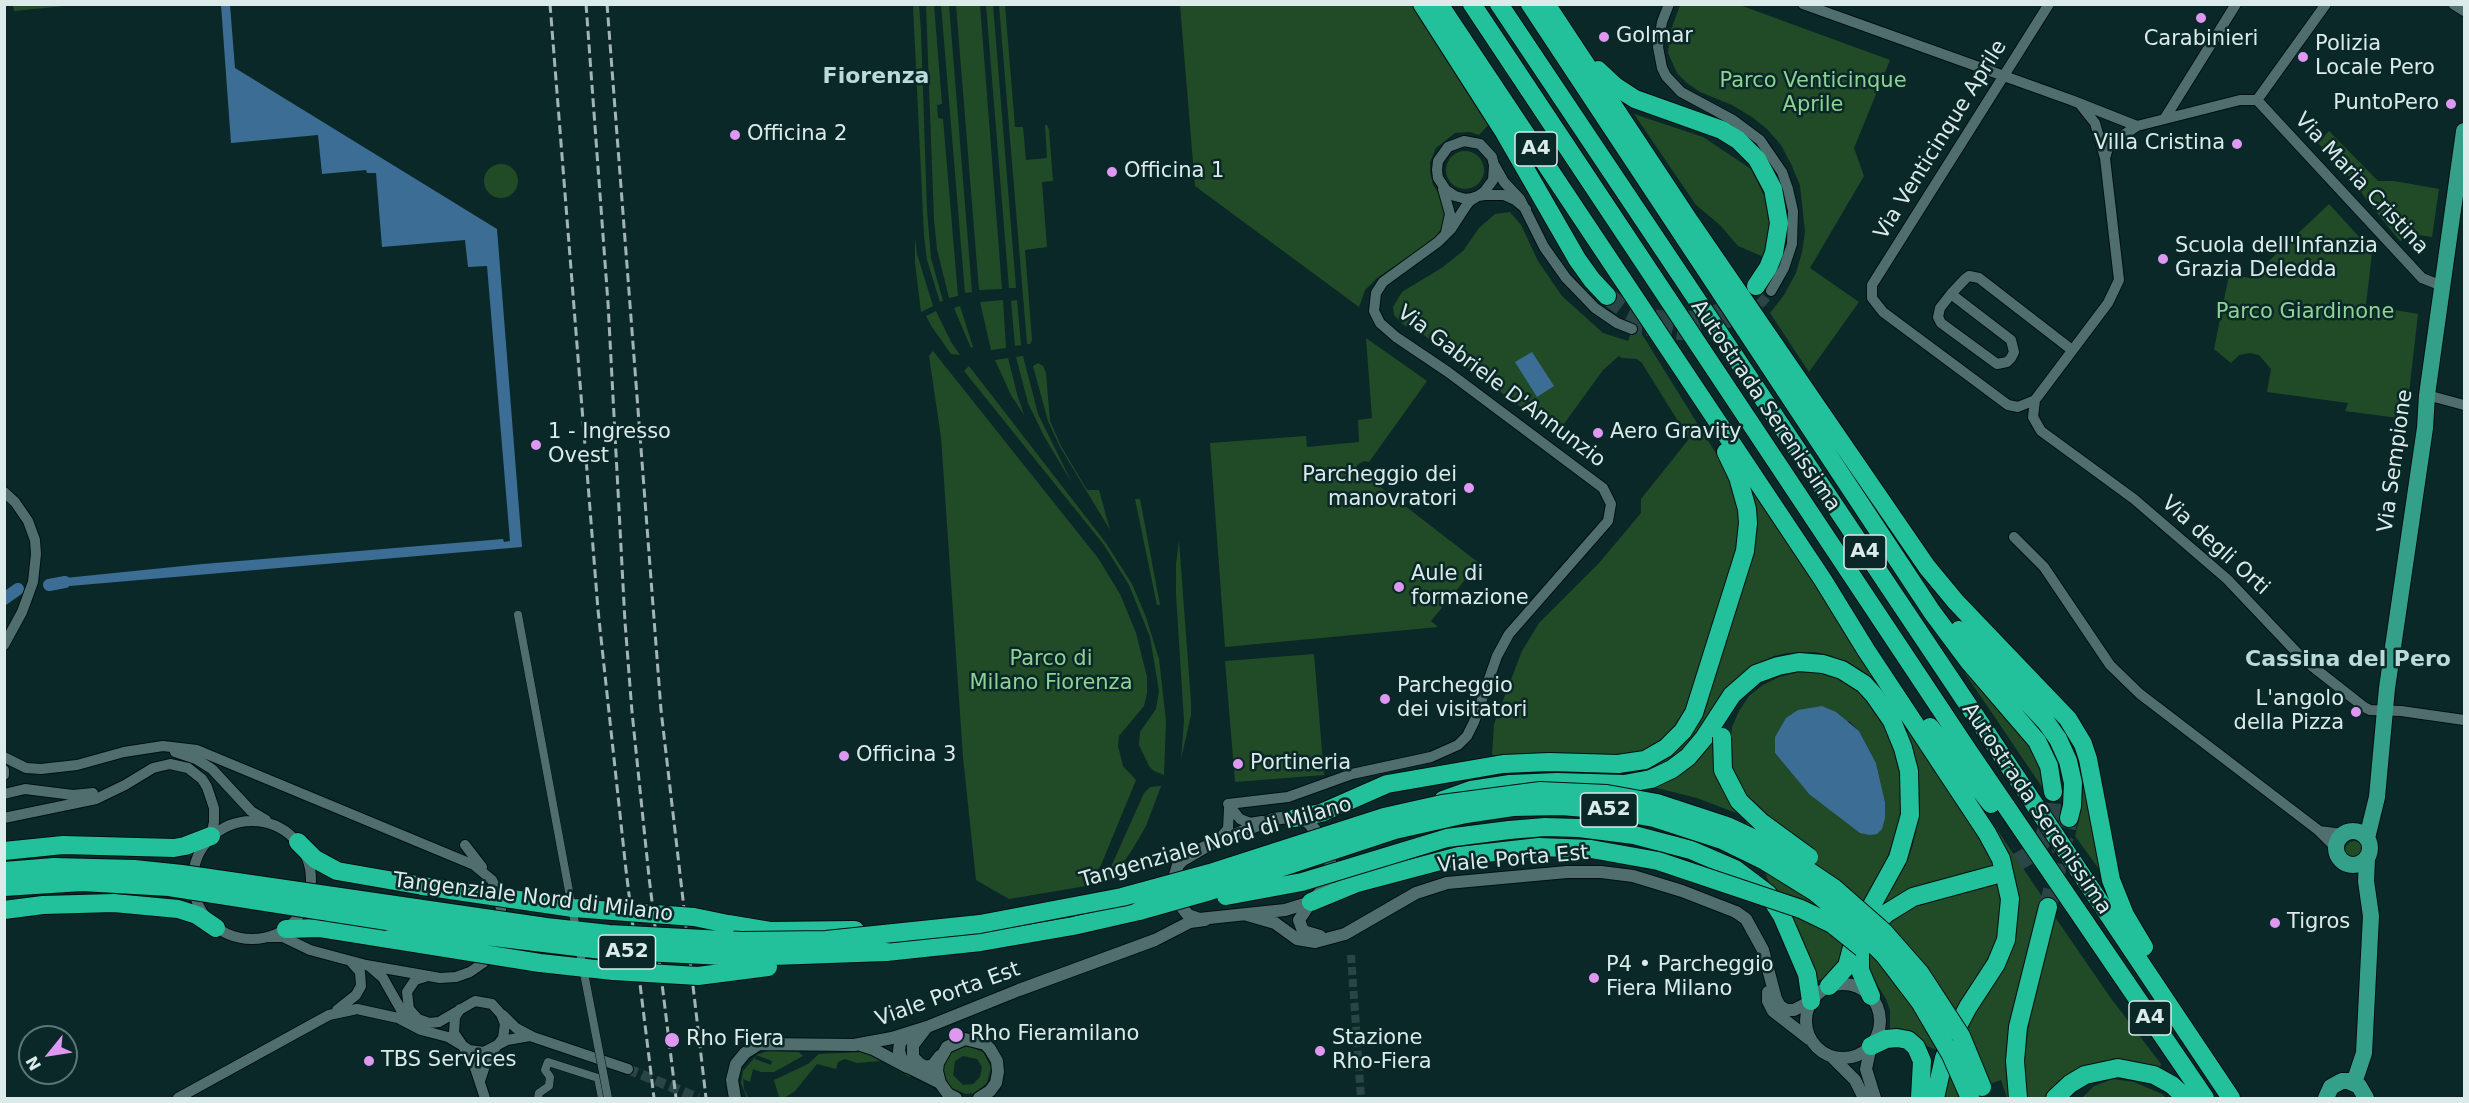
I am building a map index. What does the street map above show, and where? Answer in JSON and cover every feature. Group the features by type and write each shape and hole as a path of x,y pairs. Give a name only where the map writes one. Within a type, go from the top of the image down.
{"highway":[{"path":"1422,4 1504,132 1578,259 1592,280 1608,296"},
{"name":"A4","path":"1439,4 1631,294"},
{"name":"Autostrada Serenissima","path":"1472,4 1775,462 2205,1098"},
{"name":"Autostrada Serenissima","path":"1499,4 2231,1098"},
{"path":"1530,4 1847,465 1932,612 1971,663 2037,741 2049,766 2053,792"},
{"path":"1546,4 1940,608 2046,722 2058,739 2068,761 2073,783 2069,818"},
{"path":"1552,4 1598,70 1615,86 1643,103 1722,130 1738,140 1757,159 1773,189 1779,223 1764,289"},
{"path":"1631,294 1823,580 1912,704 2014,837 2095,937"},
{"path":"1295,818 1321,813 1387,784 1503,764 1549,762 1618,764 1645,760 1666,748 1683,731 1694,713 1742,566 1748,536 1747,508 1732,462 1681,383 1631,294"},
{"name":"A4","path":"1847,465 1940,585 2058,706 2076,731 2088,759 2106,863 2118,899 2135,932 2220,1062 2239,1098"},
{"path":"1823,580 1866,650 1988,833 2001,859 2009,885 2010,914 2003,946 1996,964 1968,1007 1951,1039 1935,1098"},
{"path":"1412,810 1471,790 1510,784 1639,783 1663,774 1681,763 1704,738 1717,731 1745,690 1778,666 1812,662 1833,666 1852,675 1875,695 1892,721 1907,759 1911,786 1908,828 1898,858 1855,936 1847,966 1829,986"},
{"path":"1717,731 1723,770 1739,801 1761,822 1844,882 1905,939 1945,1007"},
{"name":"Tangenziale Nord di Milano","path":"4,872 54,867 91,867 182,874 546,927 689,940 826,940 1032,916 1122,897 1210,873 1412,810 1499,795 1566,791 1632,798 1705,817 1776,849 1840,893 1890,939 1920,973 1945,1007 1961,1036 1979,1094"},
{"name":"Tangenziale Nord di Milano","path":"4,887 82,882 169,887 477,935 602,950 745,957 886,952 1032,933 1138,911 1210,891 1395,830 1466,814 1545,806 1584,807 1631,813 1700,832 1744,850 1795,879 1834,907 1868,939 1907,983 1939,1033 1961,1077 1979,1094"},
{"path":"1138,911 1204,903 1238,893 1290,885 1447,838 1545,827 1579,828 1634,835 1691,850 1735,869 1768,894 1782,916 1807,974 1811,1002"},
{"path":"4,851 63,845 174,848 211,836"},
{"path":"298,842 315,859 337,871 423,886 573,908 694,917 770,931 853,929 908,932"},
{"path":"1311,902 1342,888 1459,856 1531,847 1591,849 1631,855 1681,868 1801,909 1832,924 1863,948 1893,981 1961,1077"},
{"path":"1860,944 1876,922 1913,897 1994,875"},
{"path":"4,910 43,905 114,903 178,909 197,915 216,928"},
{"path":"2018,1098 2015,1061 2018,1027 2048,907"},
{"path":"1869,913 1860,944 1860,970 1871,996"},
{"path":"286,929 320,928 578,968 698,976 757,968 826,965 886,952"},
{"path":"1871,1046 1886,1039 1897,1038 1908,1040 1916,1047 1922,1061 1920,1098"},
{"path":"2055,1098 2070,1084 2085,1075 2118,1068 2154,1075 2172,1085 2186,1098"}],"main road":[{"name":"Via Sempione","path":"2367,859 2371,848 2350,838 2377,798 2385,711 2464,131"},
{"path":"2350,838 2339,858 2347,864 2371,902"},
{"path":"2347,864 2358,865 2367,859"},
{"path":"2354,1083 2364,1053 2371,902 2366,881 2367,859"},
{"path":"2326,1098 2336,1083 2342,1081 2354,1083 2363,1090 2366,1098"}],"street":[{"path":"1669,4 1662,22 1658,47 1666,76 1681,92 1733,120 1760,140 1782,171 1793,212 1792,244 1784,268 1764,289"},
{"path":"1803,4 2137,126"},
{"name":"Via Venticinque Aprile","path":"2035,400 2018,407 2008,405 1883,312 1872,298 1872,285 2049,4"},
{"path":"2165,118 2236,4"},
{"path":"2104,158 2108,148 2116,140 2137,126 2240,100 2257,100 2326,4"},
{"path":"2453,4 2464,11"},
{"name":"Via Maria Cristina","path":"2257,100 2422,278 2442,286"},
{"path":"2035,400 2108,303 2119,280 2104,158 2095,123 2079,103"},
{"path":"1445,235 1450,214 1438,178 1438,161 1448,147 1455,142 1480,144 1487,150 1504,182 1515,192 1526,209 1544,247 1566,278 1595,308 1632,329"},
{"path":"1478,196 1489,187 1493,180 1494,165"},
{"path":"1442,186 1455,196 1466,199 1504,195 1526,209"},
{"name":"Via Gabriele D'Annunzio","path":"1228,804 1288,797 1352,774 1431,757 1458,745 1474,722 1495,663 1509,634 1604,526 1610,515 1610,500 1603,488 1458,379 1396,337 1377,318 1374,301 1383,282 1429,251 1445,235 1466,206 1478,196"},
{"path":"1951,294 2008,336 2014,346 2011,358 2007,362 1997,364 1941,323 1938,313 1951,294 1969,276 1979,278 2072,350"},
{"path":"2427,395 2464,405"},
{"name":"Via degli Orti","path":"2035,400 2033,417 2041,431 2134,499 2227,579 2296,652 2364,707 2464,720"},
{"path":"4,492 15,502 28,521 35,540 36,554 33,582 22,612 4,645"},
{"path":"2014,537 2044,567 2110,665 2139,694 2318,830 2350,838"},
{"path":"518,615 608,1098"},
{"path":"4,757 26,768 50,769 77,765 140,749 174,746 197,750 474,865 492,880"},
{"path":"140,749 176,752 205,764 251,811 274,824 298,842 307,859 311,878 309,898 300,915 286,929 268,937"},
{"path":"4,818 96,799 161,765 170,764 188,768 202,779 212,798 214,822 211,836"},
{"path":"4,770 4,775"},
{"path":"4,794 25,789 73,795 125,785"},
{"path":"1228,804 1245,822 1295,818 1309,823 1315,829 1329,854 1331,871 1321,892 1299,920 1303,931 1333,937"},
{"path":"1215,843 1228,829 1228,804"},
{"path":"1205,920 1194,918 1181,906 1174,886 1178,865 1190,854 1273,819"},
{"path":"274,824 261,821 240,821 221,828 211,836 195,860 192,878 195,897 203,914 216,928 232,936 250,939 268,937 289,939 310,950 366,965 431,976 456,977 470,972 483,963 493,949 501,924 501,909 492,880 465,845"},
{"name":"Viale Porta Est","path":"1247,915 1275,923 1292,936 1304,941 1315,942 1352,930 1407,897 1437,885 1567,872 1601,872 1633,876 1682,891 1740,915 1750,925 1760,942 1767,959 1776,999 1783,1008 1794,1010 1811,1002"},
{"name":"Viale Porta Est","path":"732,1080 734,1069 740,1058 749,1049 759,1044 854,1044 908,1034 1155,940 1184,925 1205,920 1293,909 1311,902"},
{"name":"Viale Porta Est","path":"1155,940 1179,918 1181,906"},
{"path":"178,1098 329,1016 356,995 361,986 360,972 348,960"},
{"path":"366,965 382,978 402,1014 411,1024"},
{"path":"431,976 415,980 409,987 407,1003 412,1014 422,1021 434,1023 475,1001 483,1001 492,1004 516,1028 533,1037 628,1069"},
{"name":"Viale Porta Est","path":"1769,976 1767,996 1773,1011 1812,1042"},
{"path":"1864,1098 1855,1080 1832,1057 1812,1042 1806,1025 1811,1002 1829,986 1854,985 1871,996 1878,1008 1880,1025 1871,1046 1866,1069 1875,1098"},
{"path":"463,1007 457,1013 453,1025 454,1033 472,1059 485,1098"},
{"path":"329,1016 357,1009 398,1018 421,1030 448,1037 476,1052 484,1052 516,1037 533,1037"},
{"path":"480,1081 485,1063 505,1031 501,1014"},
{"path":"927,1027 913,1046 913,1057 927,1067 933,1065 947,1047 965,1039 975,1040 990,1049 997,1062 996,1083 990,1091 979,1098"},
{"path":"908,1034 901,1040 899,1051 910,1068"},
{"path":"854,1044 868,1047 940,1083"},
{"path":"1832,1057 1852,1057 1871,1046"},
{"path":"941,1055 937,1071 940,1083 948,1094 956,1098"},
{"path":"538,1098 539,1093 549,1086 550,1077 545,1070 548,1062 598,1078 602,1098"},
{"path":"732,1080 735,1098"},
{"path":"732,1080 740,1098"}],"green space":[{"path":"75,4 14,11 13,5"},
{"name":"Parco Venticinque Aprile","path":"1737,4 1890,60 1854,148 1864,176 1810,268 1859,302 1809,372 1770,313 1784,295 1796,273 1805,232 1800,185 1791,164 1781,145 1767,129 1732,105 1700,92 1687,83 1677,73 1668,53 1670,33 1680,5"},
{"path":"913,5 919,5 927,211 931,258 943,301 940,302 927,260 924,236"},
{"path":"926,5 934,5 942,104 937,105 938,118 943,119 958,296 949,298 937,249 934,220"},
{"path":"941,5 949,5 972,292 965,293"},
{"path":"956,5 980,5 1002,289 979,290"},
{"path":"986,5 993,5 1016,288 1009,288"},
{"path":"999,5 1005,5 1015,127 1023,127 1026,160 1047,158 1045,125 1049,130 1053,181 1042,182 1047,247 1025,250 1032,340 1030,344 1027,344"},
{"path":"1180,5 1414,5 1491,122 1479,135 1470,132 1455,133 1436,148 1430,162 1430,172 1433,185 1442,198 1446,211 1442,228 1432,241 1377,278 1365,290 1359,307 1195,186"},
{"path":"1634,114 1703,137 1751,169 1771,210 1769,236 1764,257 1738,246 1720,225 1696,205"},
{"path":"2329,131 2378,181 2394,181 2439,189 2432,237 2417,235 2400,241 2367,201 2357,185 2318,143"},
{"path":"1465,151 1479,156 1484,170 1479,184 1465,189 1451,184 1446,170 1451,156"},
{"path":"501,164 513,169 518,181 513,193 501,198 489,193 484,181 489,169"},
{"name":"Parco Giardinone","path":"2329,204 2363,241 2373,244 2366,305 2418,314 2406,419 2345,411 2348,403 2267,392 2271,369 2259,355 2250,353 2239,355 2231,363 2214,349 2229,275 2251,278"},
{"path":"1510,212 1521,225 1538,261 1562,296 1603,333 1628,341 1635,323 1720,460 1732,483 1738,506 1741,534 1689,702 1669,735 1641,754 1614,757 1492,755 1494,724 1522,651 1539,623 1600,562 1641,513 1641,499 1689,439 1642,363 1637,359 1619,356 1603,370 1561,428 1553,431 1417,330 1404,325 1394,315 1393,307 1402,292 1443,267 1463,251 1479,228 1495,214"},
{"path":"915,238 917,254 933,306 921,312 915,263"},
{"path":"1003,300 1006,348 991,350 980,302"},
{"path":"1017,300 1021,345 1015,346 1011,301"},
{"path":"960,306 973,347 971,348 954,308"},
{"path":"936,311 960,355 951,354 926,316"},
{"path":"1366,338 1427,381 1369,462 1364,461 1357,465 1357,475 1361,479 1370,479 1479,563 1431,621 1438,627 1225,647 1210,443 1306,436 1307,447 1359,442 1358,420 1372,418"},
{"name":"Parco di Milano Fiorenza","path":"933,351 1098,558 1120,594 1136,633 1147,677 1147,693 1144,706 1119,736 1118,746 1123,766 1136,780 1101,865 1086,886 1009,899 976,880 963,757 941,437 929,356"},
{"path":"1023,356 1038,414 1072,483 1044,436 1028,403 1016,357"},
{"path":"1008,358 1024,415 1011,395 995,360"},
{"path":"1038,363 1043,366 1046,373 1050,421 1061,446 1087,490 1099,490 1110,530 1060,447 1048,421 1033,366"},
{"path":"969,366 1106,543 1132,584 1146,617 1159,659 1166,721 1164,775 1149,766 1139,745 1140,732 1156,709 1159,691 1150,637 1129,585 1104,545 964,371"},
{"path":"1753,493 1899,710 1974,826 1995,866 1888,905 1884,902 1906,864 1913,845 1920,808 1918,766 1902,720 1886,694 1868,675 1829,655 1815,652 1787,653 1774,656 1749,668 1726,689 1686,748 1666,762 1649,770 1623,771 1698,716 1750,494"},
{"path":"1135,499 1140,499 1160,605 1157,605"},
{"path":"1179,541 1191,702 1191,715 1181,759 1184,721 1176,594"},
{"path":"1929,620 2030,744 2040,760 2044,790"},
{"path":"1314,654 1324,775 1235,782 1225,661"},
{"path":"1799,672 1826,674 1856,689 1872,707 1885,728 1898,763 1902,787 1899,824 1885,864 1842,960 1829,977 1815,981 1771,888 1744,816 1697,798 1649,786 1714,735 1731,739 1732,727 1749,696 1763,685 1779,677","holes":["1849,721 1859,731 1876,763 1885,802 1809,794 1775,753"]},
{"path":"1959,773 2043,898 2014,1010 2012,1098 2007,1098 2001,1080 1975,1089 1978,1098 1942,1098 1953,1051 2015,917"},
{"path":"1161,786 1146,826 1132,850 1112,879 1101,881 1110,869 1144,793 1150,787"},
{"path":"2083,788 2085,788 2101,872 2075,836"},
{"path":"2354,841 2360,844 2363,850 2360,856 2354,859 2348,856 2345,850 2348,844"},
{"path":"1999,884 2001,896 1996,942 1939,1051 1890,1031 1890,1010 1886,999 1867,968 1869,943 1884,925 1912,907 1945,896"},
{"path":"2055,917 2110,997 2161,1064 2159,1071 2132,1063 2047,1098 2027,1098 2024,1071 2030,1018"},
{"path":"968,1046 983,1052 991,1067 987,1083 975,1093 966,1094 953,1089 948,1084 943,1065 955,1049","holes":["963,1056 977,1059 982,1067 980,1077 973,1084 963,1085 953,1075 955,1061"]},
{"path":"768,1051 799,1052 803,1056 774,1072 761,1072 753,1069 750,1082 743,1079 744,1089 748,1097 752,1098 747,1098 741,1083 743,1071 756,1056 755,1059 771,1065 772,1061 756,1055"},
{"path":"868,1052 911,1074 910,1077 881,1061 857,1063 845,1059 838,1062 836,1069 817,1064 795,1091 784,1098 775,1098 779,1097 774,1080 808,1064 819,1054"},
{"path":"2113,1079 2134,1082 2166,1098 2082,1098 2094,1086"}],"water":[{"path":"221,5 230,5 235,68 497,229 522,547 70,586 69,582 65,582 65,578 203,564 503,539 504,542 510,541 487,266 468,267 465,240 382,247 376,173 367,173 366,170 322,174 318,135 231,143"},
{"path":"1532,352 1554,386 1537,397 1515,362"},
{"path":"1822,706 1836,712 1859,731 1876,763 1885,802 1885,818 1882,829 1877,834 1860,833 1809,794 1775,753 1775,737 1786,718 1798,710"}],"waterway":[{"path":"49,585 65,582"},
{"path":"4,599 18,589"}],"tunnel":[{"path":"1632,329 1680,335 1706,332 1740,318 1762,302 1771,291"},
{"path":"1607,296 1626,310 1639,316 1671,321 1702,319 1728,309 1744,299"},
{"path":"1994,875 2028,856 2043,840 2051,815 2053,792"},
{"path":"2048,907 2069,818"},
{"path":"1351,955 1361,1098"},
{"path":"628,1069 698,1098"}],"railway":[{"path":"550,4 598,610 626,870 654,1098"},
{"path":"586,4 608,303 632,712 676,1098"},
{"path":"607,4 661,710 706,1098"}],"place":[{"name":"Carabinieri","path":"2201,18"},
{"name":"Golmar","path":"1604,37"},
{"name":"Polizia Locale Pero","path":"2303,57"},
{"name":"PuntoPero","path":"2451,104"},
{"name":"Officina 2","path":"735,135"},
{"name":"Villa Cristina","path":"2237,144"},
{"name":"Officina 1","path":"1112,172"},
{"name":"Scuola dell'Infanzia Grazia Deledda","path":"2163,259"},
{"name":"Aero Gravity","path":"1598,433"},
{"name":"1 - Ingresso Ovest","path":"536,445"},
{"name":"Parcheggio dei manovratori","path":"1469,488"},
{"name":"Aule di formazione","path":"1399,587"},
{"name":"Parcheggio dei visitatori","path":"1385,699"},
{"name":"L'angolo della Pizza","path":"2356,712"},
{"name":"Officina 3","path":"844,756"},
{"name":"Portineria","path":"1238,764"},
{"name":"Tigros","path":"2275,923"},
{"name":"P4 • Parcheggio Fiera Milano","path":"1594,978"},
{"name":"Rho Fieramilano","path":"956,1035"},
{"name":"Rho Fiera","path":"672,1040"},
{"name":"Stazione Rho-Fiera","path":"1320,1051"},
{"name":"TBS Services","path":"369,1061"}],"district":[{"name":"Fiorenza","path":"876,77"},
{"name":"Cassina del Pero","path":"2348,660"}]}
